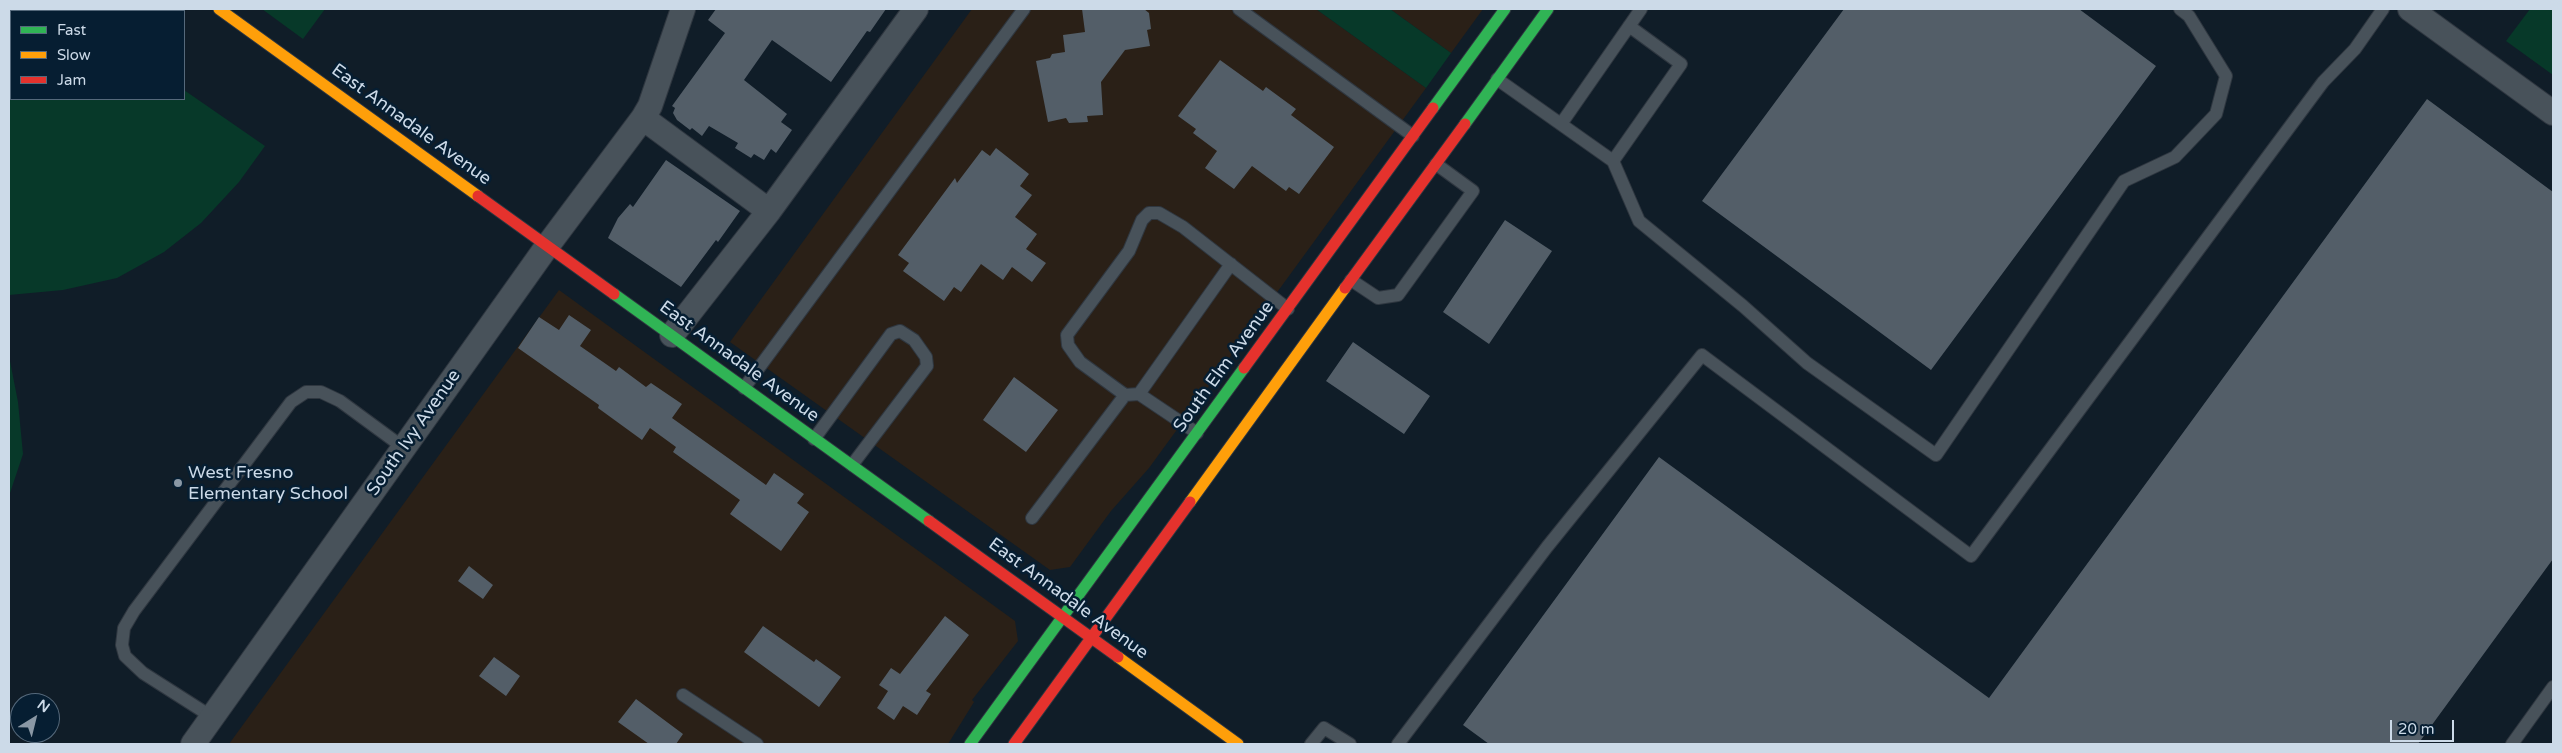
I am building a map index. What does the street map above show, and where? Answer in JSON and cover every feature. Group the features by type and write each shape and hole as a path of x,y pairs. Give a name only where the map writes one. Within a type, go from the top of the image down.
{"main road":[{"name":"East Annadale Avenue","path":"219,9 1238,744"},
{"name":"South Elm Avenue","path":"970,744 1505,9"},
{"path":"1014,744 1548,9"}],"street":[{"name":"South Ivy Avenue","path":"193,744 548,245 644,118 650,106 683,9"},
{"path":"672,335 769,211 916,9"},
{"path":"2410,9 2553,113"},
{"path":"644,118 769,211"}],"lane":[{"path":"744,388 1024,9"},
{"path":"1239,9 1413,136"},
{"path":"1562,124 1641,9"},
{"path":"1497,79 1613,161 1639,222 1743,306 1807,363 1936,454 2124,181 2175,157 2216,114 2226,76 2189,16 2180,9"},
{"path":"1398,744 1547,547 1702,355 1971,556 2323,82 2355,49 2384,9"},
{"path":"1613,161 1681,64 1629,26"},
{"path":"1351,280 1378,298 1398,295 1473,191 1436,164"},
{"path":"1198,433 1139,394 1125,395 1080,362 1068,345 1067,335 1129,251 1142,220 1149,213 1159,213 1183,226 1288,309"},
{"path":"1139,394 1231,264"},
{"path":"814,439 891,334 900,331 914,340 926,357 927,366 852,465"},
{"path":"212,717 143,673 126,656 122,645 124,628 134,611 291,402 306,392 321,392 340,401 404,448"},
{"path":"1032,518 1125,395"},
{"path":"2512,744 2553,687"},
{"path":"683,695 756,744"},
{"path":"1311,744 1324,728 1350,744"}],"shaded area":[{"path":"972,9 1316,9 1426,88 1149,468 1111,511 1070,567 1050,570 730,342"},
{"path":"1390,9 1483,9 1451,53"},
{"path":"559,290 1015,621 1018,641 972,700 974,702 948,744 229,744"}],"green space":[{"path":"68,9 70,10 10,10"},
{"path":"262,9 325,9 303,39"},
{"path":"1316,9 1390,9 1451,53 1426,88"},
{"path":"2530,9 2553,9 2553,75 2506,41"},
{"path":"10,11 10,100 185,100 185,91 265,146 239,182 201,223 164,252 117,278 63,290 9,295"},
{"path":"9,356 18,402 23,454 9,496"}],"building":[{"path":"716,9 886,9 870,32 867,31 831,82 772,40 744,80 787,114 781,122 792,130 776,153 771,149 764,160 754,154 751,158 735,148 738,143 709,126 702,136 692,128 690,130 677,120 673,113 675,108 672,106 725,33 708,20"},
{"path":"1082,9 1144,9 1149,13 1151,29 1147,30 1150,46 1125,50 1101,82 1103,115 1087,116 1088,122 1069,123 1066,118 1048,122 1036,61 1050,58 1052,54 1065,52 1063,35 1085,32"},
{"path":"1844,9 2079,9 2156,66 1931,370 1702,201"},
{"path":"1220,60 1263,91 1266,87 1296,109 1291,115 1334,147 1299,194 1289,187 1286,191 1252,166 1234,189 1205,168 1217,151 1193,133 1196,129 1178,116"},
{"path":"2427,99 2553,192 2553,559 2418,744 1489,744 1463,725 1659,457 1989,698"},
{"path":"996,148 1029,174 1020,186 1032,195 1015,217 1037,234 1026,249 1046,263 1032,282 1012,267 1003,280 981,264 961,292 954,287 944,301 903,271 909,263 898,255 955,178 957,183 982,150 990,156"},
{"path":"666,160 740,211 718,242 716,240 681,287 608,238 618,218 630,204 633,207"},
{"path":"1505,220 1552,251 1489,344 1443,312"},
{"path":"569,315 591,330 580,346 616,371 619,367 646,387 651,383 682,404 672,418 766,485 774,473 804,494 797,503 809,512 781,551 730,514 740,500 673,452 676,447 650,428 642,440 598,408 599,405 518,348 539,317 559,330"},
{"path":"1353,342 1430,396 1404,434 1326,381"},
{"path":"1014,377 1058,410 1026,452 983,420"},
{"path":"469,566 493,585 483,599 458,581"},
{"path":"945,616 969,635 926,691 931,694 917,715 903,706 894,720 877,708 888,691 879,685 891,668 900,674"},
{"path":"763,626 814,662 816,659 841,677 819,707 744,652"},
{"path":"494,657 520,676 506,696 479,676"},
{"path":"636,699 683,734 676,744 649,744 618,722"}],"traffic: fast":[{"path":"1433,108 1505,9"},
{"path":"1465,124 1548,9"},
{"path":"614,294 929,521"},
{"path":"970,744 1244,368"}],"traffic: slow":[{"path":"219,9 478,196"},
{"path":"1190,502 1345,288"},
{"path":"1118,657 1238,744"}],"traffic: jam":[{"path":"1244,368 1433,108"},
{"path":"1345,288 1465,124"},
{"path":"478,196 614,294"},
{"path":"1014,744 1190,502"},
{"path":"929,521 1118,657"}],"place":[{"name":"West Fresno Elementary School","path":"178,483"}]}
